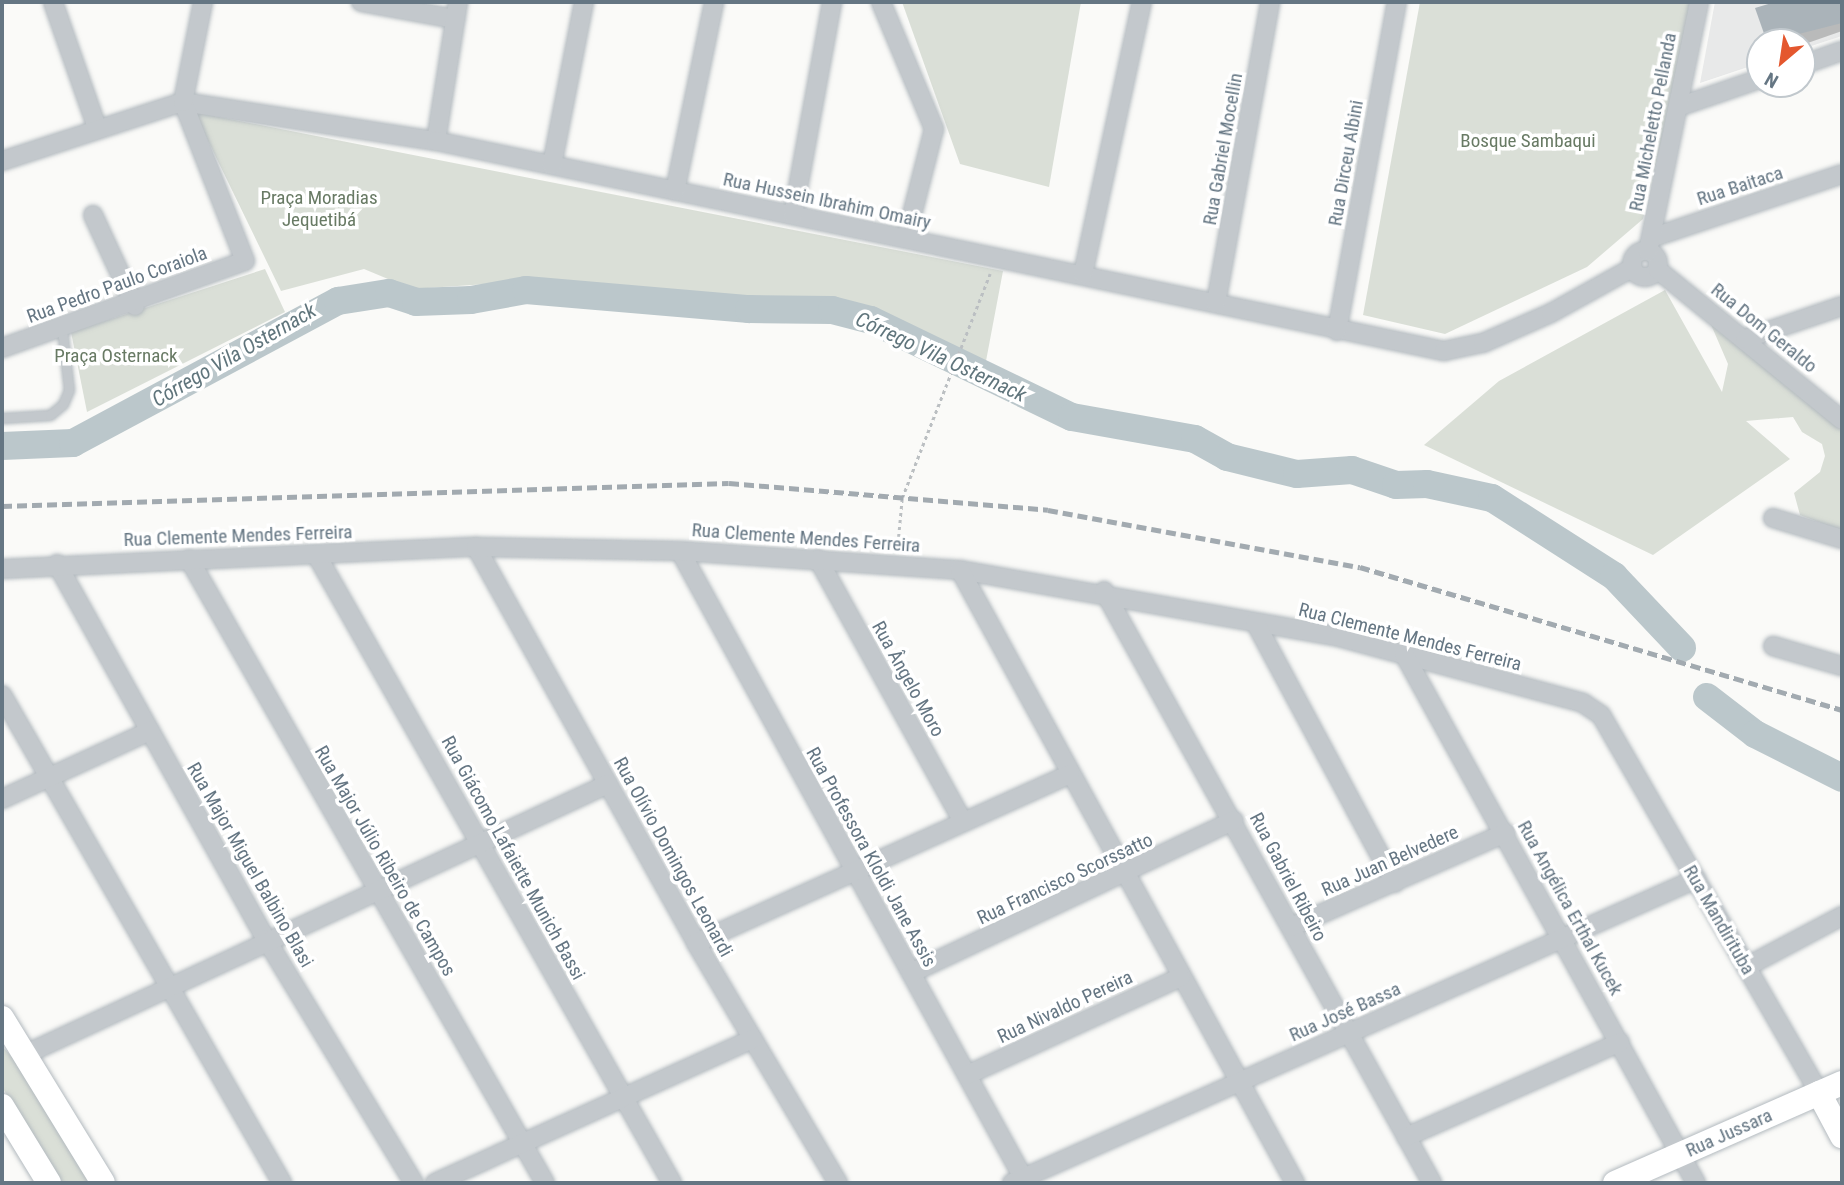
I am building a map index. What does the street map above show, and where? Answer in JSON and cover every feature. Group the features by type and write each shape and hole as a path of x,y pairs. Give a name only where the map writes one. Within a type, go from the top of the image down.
{"street":[{"path":"53,2 96,125"},
{"path":"183,102 204,2"},
{"path":"361,2 456,10 436,141"},
{"path":"552,165 584,2"},
{"path":"675,191 714,2"},
{"path":"793,215 832,2"},
{"path":"881,2 934,129 906,238"},
{"path":"1083,274 1142,2"},
{"name":"Rua Gabriel Mocellin","path":"1216,303 1270,2"},
{"name":"Rua Dirceu Albini","path":"1337,331 1397,2"},
{"name":"Rua Micheletto Pellanda","path":"1650,244 1699,2"},
{"path":"1816,60 1842,51"},
{"path":"1678,107 1746,84"},
{"name":"Rua Hussein Ibrahim Omairy","path":"2,161 96,125 183,102 436,141 1083,274 1337,331 1444,351 1483,343 1632,268"},
{"name":"Rua Pedro Paulo Coraiola","path":"2,348 135,306 245,261 183,102"},
{"name":"Rua Baitaca","path":"1650,244 1842,174"},
{"path":"93,215 135,306"},
{"path":"1650,244 1658,270 1642,277 1632,268 1635,255 1650,244"},
{"name":"Rua Dom Geraldo","path":"1658,270 1842,419"},
{"path":"1745,339 1842,306"},
{"path":"1773,518 1842,539"},
{"name":"Rua Clemente Mendes Ferreira","path":"2,569 57,564 476,547 680,551 960,570 1104,591 1404,654 1593,708"},
{"name":"Rua Olívio Domingos Leonardi","path":"476,547 696,943 838,1183"},
{"name":"Rua Professora Kloldi Jane Assis","path":"680,551 967,1075 1020,1181"},
{"name":"Rua Giácomo Lafaiette Munich Bassi","path":"316,554 481,841 672,1183"},
{"name":"Rua Major Júlio Ribeiro de Campos","path":"189,559 545,1183"},
{"name":"Rua Ângelo Moro","path":"818,559 962,820"},
{"name":"Rua Major Miguel Balbino Blasi","path":"57,564 266,939 414,1183"},
{"path":"960,570 1181,977 1241,1080 1294,1183"},
{"name":"Rua Gabriel Ribeiro","path":"1104,591 1234,820 1348,1034 1432,1183"},
{"path":"1255,622 1395,883"},
{"path":"1773,646 1842,666"},
{"name":"Rua Angélica Erthal Kucek","path":"1404,654 1696,1183"},
{"path":"2,695 282,1183"},
{"name":"Rua Mandirituba","path":"1593,708 1696,879 1842,1136"},
{"path":"2,799 150,731"},
{"path":"696,943 853,867 1070,774"},
{"path":"24,1055 167,984 608,784"},
{"name":"Rua Francisco Scorssatto","path":"911,973 1128,875 1234,820"},
{"name":"Rua Juan Belvedere","path":"1291,927 1505,833"},
{"name":"Rua José Bassa","path":"1020,1181 1696,879"},
{"path":"1746,967 1842,916"},
{"name":"Rua Nivaldo Pereira","path":"967,1075 1181,977"},
{"path":"2,1018 103,1183"},
{"path":"435,1183 753,1039"},
{"path":"1406,1138 1620,1042"},
{"name":"Rua Jussara","path":"1615,1183 1842,1083"},
{"path":"2,1106 10,1137 49,1183"}],"lane":[{"path":"2,418 50,415 63,404 69,390 62,329"}],"path":[{"path":"897,565 902,498 997,257"}],"shaded area":[{"path":"1715,2 1842,2 1842,36 1816,44 1816,28 1746,28 1746,68 1700,83"}],"green space":[{"path":"902,2 1081,2 1049,187 960,164"},
{"name":"Bosque Sambaqui","path":"1420,2 1695,2 1643,219 1587,267 1445,334 1363,315"},
{"name":"Praça Moradias Jequetibá","path":"194,112 1003,271 986,361 851,303 532,281 412,289 364,269 281,291"},
{"name":"Praça Osternack","path":"265,269 285,312 87,412 71,332"},
{"path":"1665,290 1722,392 1728,364 1709,320 1842,429 1842,531 1800,515 1794,493 1820,472 1825,456 1822,444 1802,432 1793,417 1746,421 1790,459 1653,555 1424,445 1499,381"},
{"path":"2,1046 21,1067 91,1183 60,1183 2,1087"}],"building":[{"path":"1775,2 1842,2 1842,23 1816,30 1762,28 1755,8"}],"waterway":[{"name":"Córrego Vila Osternack","path":"2,446 73,443 338,301 389,293 416,302 471,300 526,290 749,309 832,310 871,320 1072,417 1195,439 1227,457 1297,474 1352,470 1396,485 1427,484 1492,498 1614,576 1682,648"},
{"name":"Córrego Vila Osternack","path":"1707,697 1755,734 1842,778"}],"railway":[{"path":"2,506 729,483 1048,510 1360,567 1842,710"}]}
